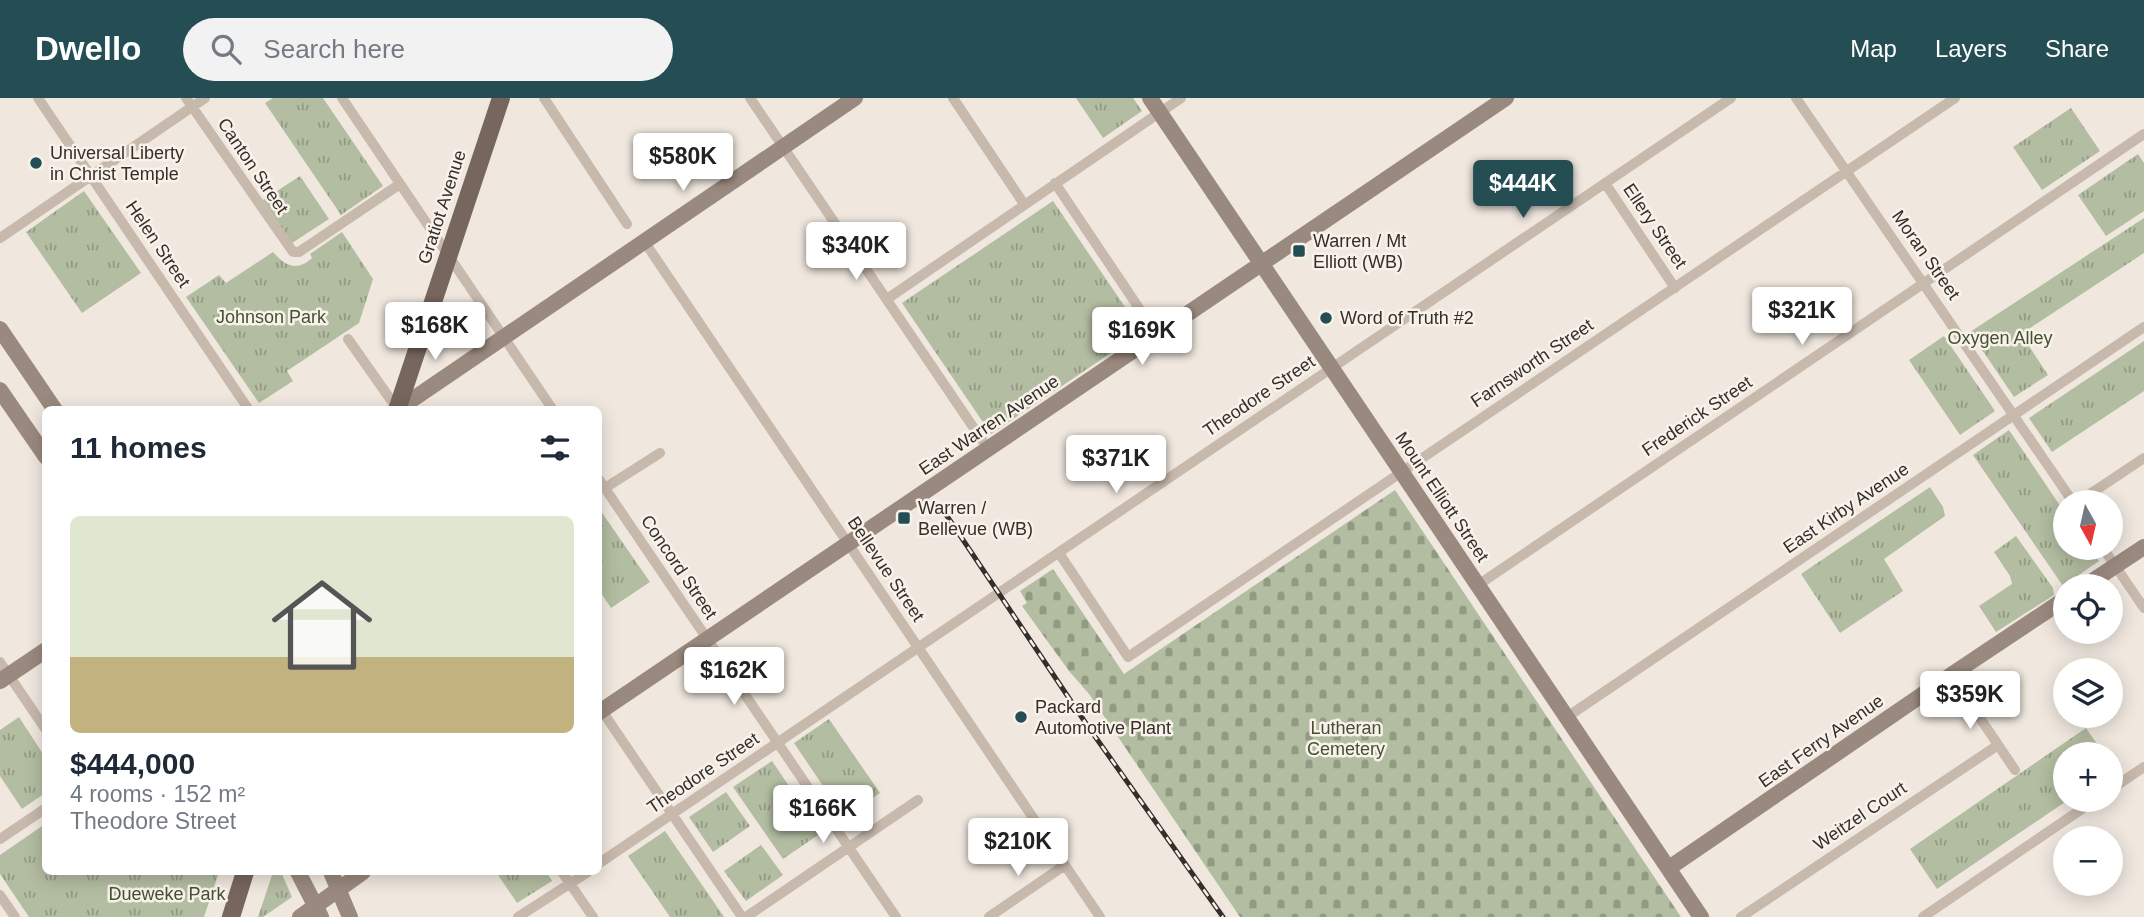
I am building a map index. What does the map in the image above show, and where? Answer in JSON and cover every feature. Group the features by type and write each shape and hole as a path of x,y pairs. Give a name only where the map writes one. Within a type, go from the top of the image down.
{"main road":[{"name":"Gratiot Avenue","path":"398,406 500,98"},
{"path":"401,406 855,98"},
{"name":"Mount Elliott Street","path":"1150,98 1701,917"},
{"name":"East Warren Avenue","path":"602,709 1506,98"},
{"path":"0,329 52,406"},
{"path":"0,390 42,451"},
{"path":"2104,574 2144,547"},
{"name":"East Ferry Avenue","path":"1669,868 2053,607"},
{"path":"3,673 42,652"},
{"path":"231,917 245,875"},
{"path":"300,875 318,911"},
{"path":"332,875 350,917"},
{"path":"300,917 318,911 338,888 358,875"}],"street":[{"name":"Helen Street","path":"37,98 246,406"},
{"path":"0,238 91,176 189,102 205,98"},
{"path":"342,98 549,406"},
{"path":"544,98 627,224"},
{"path":"750,98 988,449"},
{"path":"953,98 1024,204"},
{"path":"887,299 1181,98"},
{"name":"Theodore Street","path":"602,861 1731,98"},
{"name":"Moran Street","path":"1796,98 2067,490"},
{"name":"Farnsworth Street","path":"1059,553 1128,657 1955,98"},
{"name":"Canton Street","path":"189,102 293,252 299,252 400,184"},
{"name":"Frederick Street","path":"1478,585 2144,134"},
{"path":"1055,183 1157,335"},
{"name":"Ellery Street","path":"1605,183 1675,288"},
{"name":"Bellevue Street","path":"644,241 1100,917"},
{"name":"East Kirby Avenue","path":"1567,718 2144,327"},
{"path":"348,339 395,406"},
{"path":"606,488 660,453"},
{"path":"2094,490 2144,458"},
{"name":"Concord Street","path":"602,483 896,917"},
{"path":"2112,560 2144,608"},
{"path":"3,673 42,725"},
{"path":"1951,675 2015,770"},
{"path":"602,713 744,917 918,800"},
{"name":"Weitzel Court","path":"1741,917 1998,745"},
{"path":"2123,781 2144,767"},
{"path":"0,839 42,811"},
{"path":"1923,917 2077,812"},
{"path":"989,917 1065,865"},
{"path":"564,875 593,917"},
{"path":"518,917 583,875"},
{"path":"0,895 15,917"}],"green space":[{"path":"273,98 323,98 383,186 341,215 265,103"},
{"path":"1076,98 1133,98 1142,111 1103,138"},
{"path":"2071,108 2100,151 2042,190 2013,147"},
{"path":"2138,154 2144,163 2144,211 2106,236 2078,195"},
{"path":"300,176 329,219 292,243 263,200"},
{"path":"84,191 141,273 82,313 26,232"},
{"path":"1053,201 1142,332 991,434 902,303"},
{"name":"Oxygen Alley","path":"2144,218 2144,253 2021,334 2048,375 2014,397 1970,332"},
{"name":"Johnson Park","path":"342,232 373,279 359,323 287,371 293,381 259,403 186,297 219,275 226,283 273,252 291,266 301,265 312,258 310,254"},
{"path":"1944,336 1995,411 1960,435 1909,360"},
{"path":"2144,341 2144,391 2052,452 2029,418"},
{"path":"2009,430 2053,495 2053,560 2099,561 2080,574 2055,574 1973,455"},
{"path":"1930,487 1943,507 1945,516 1884,559 1903,591 1840,633 1801,574"},
{"name":"Lutheran Cemetery","path":"1395,490 1681,917 1240,917 1089,694 1022,606 1027,603 1020,591 1053,569 1124,674"},
{"path":"602,513 650,582 611,608 602,594"},
{"path":"2016,536 2053,588 2053,596 1996,632 1979,606 2012,584 2010,576 1994,552"},
{"path":"19,717 42,752 42,795 22,809 0,776 0,730"},
{"path":"829,719 880,793 844,817 794,743"},
{"path":"2086,728 2096,742 2066,742"},
{"path":"2053,751 2053,810 1937,889 1910,849"},
{"path":"772,761 821,833 783,859 733,787"},
{"path":"726,792 750,826 713,852 689,817"},
{"name":"Dueweke Park","path":"42,826 42,875 218,875 204,917 29,917 0,874 0,855"},
{"path":"665,831 724,917 670,917 628,856"},
{"path":"761,845 783,875 746,901 724,871"},
{"path":"272,875 282,875 292,897 263,917 258,917"},
{"path":"498,875 548,875 552,881 517,903"}],"railway":[{"path":"941,507 1089,728 1223,917"}],"place":[{"name":"Universal Liberty in Christ Temple","path":"36,163"},
{"name":"Warren / Mt Elliott (WB)","path":"1299,251"},
{"name":"Word of Truth #2","path":"1326,318"},
{"name":"Warren / Bellevue (WB)","path":"904,518"},
{"name":"Packard Automotive Plant","path":"1021,717"}]}
